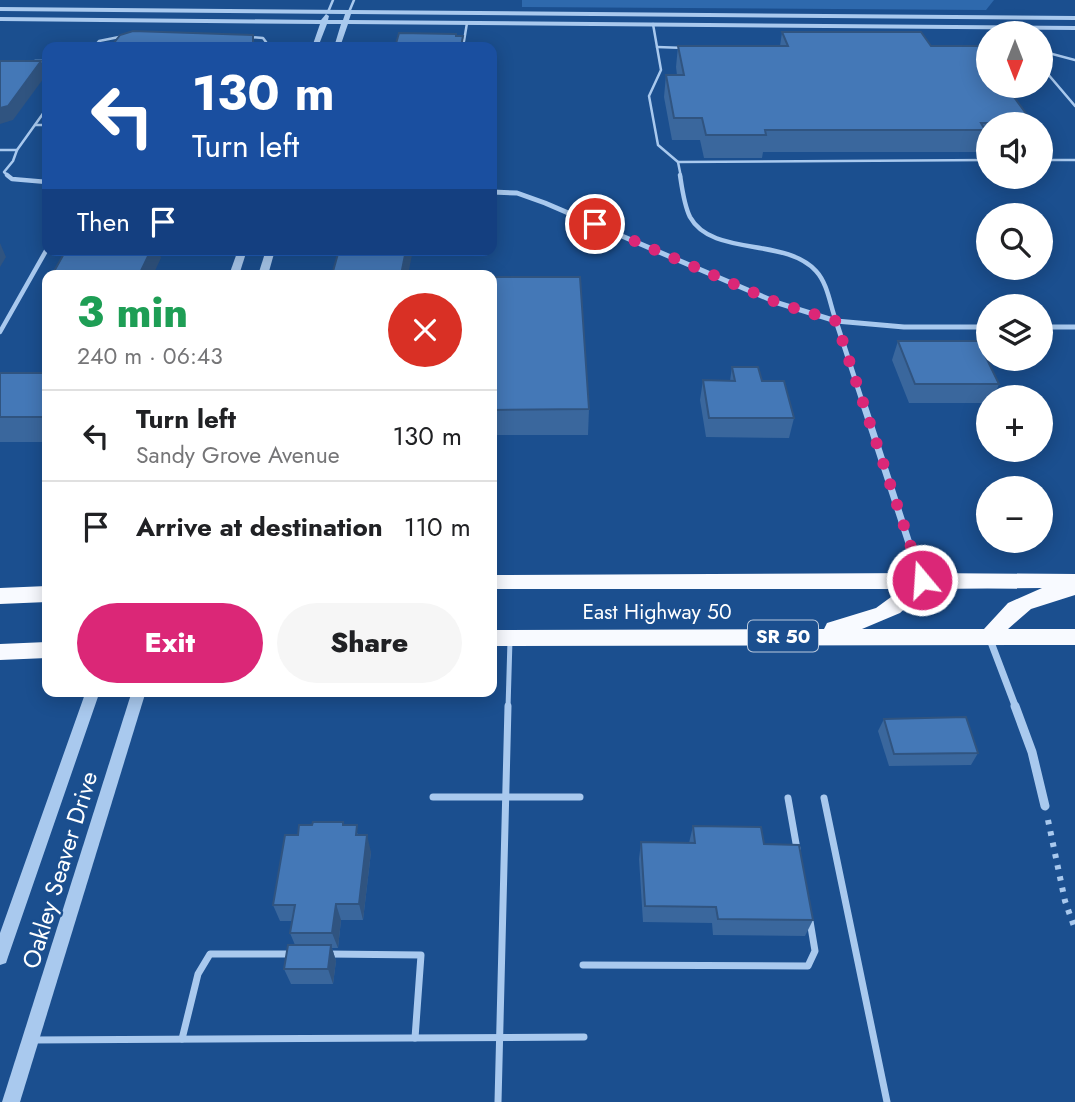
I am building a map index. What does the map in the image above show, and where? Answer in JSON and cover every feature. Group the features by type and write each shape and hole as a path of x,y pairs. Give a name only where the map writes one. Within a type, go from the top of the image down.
{"highway":[{"path":"806,636 875,618 903,602 922,580"},
{"name":"East Highway 50","path":"497,582 1075,581"},
{"path":"989,637 1006,615 1032,597 1075,588"},
{"path":"0,596 42,594"},
{"name":"East Highway 50","path":"501,637 1075,637"},
{"path":"0,652 42,650"}],"street":[{"path":"0,9 1075,18"},
{"path":"317,42 328,12"},
{"path":"339,42 349,12"},
{"path":"652,15 653,24"},
{"path":"0,19 1075,28"},
{"path":"497,192 517,193 545,203 778,303 836,321 904,327 976,327"},
{"path":"836,321 922,580"},
{"path":"1053,327 1075,327"},
{"path":"989,637 1032,752 1045,806"},
{"name":"Oakley Seaver Drive","path":"0,957 91,697"},
{"name":"Oakley Seaver Drive","path":"11,1102 137,697"}],"lane":[{"path":"328,12 333,0"},
{"path":"349,12 354,0"},
{"path":"464,41 467,23"},
{"path":"653,24 661,70 649,96 655,130 658,145 678,162 689,216 694,223 720,237 794,257 813,267 822,280 836,321"},
{"path":"98,42 109,37 135,36"},
{"path":"237,37 263,37 266,42"},
{"path":"657,47 697,48"},
{"path":"1054,55 1075,61"},
{"path":"34,61 42,61"},
{"path":"1054,81 1075,106"},
{"path":"42,114 4,172 12,178 42,181"},
{"path":"34,125 42,125"},
{"path":"0,150 18,150"},
{"path":"678,162 976,160"},
{"path":"1053,160 1075,160"},
{"path":"0,332 43,256"},
{"path":"498,1102 506,797 501,637"},
{"path":"433,797 580,797"},
{"path":"788,798 800,863"},
{"path":"824,798 887,1102"},
{"path":"583,965 808,966 816,955 809,916"},
{"path":"182,1039 198,974 211,954 303,954"},
{"path":"316,954 421,955 415,1038"},
{"path":"30,1040 584,1037"}],"path":[{"path":"1045,806 1065,901 1075,929"}],"shaded area":[{"path":"522,0 994,0 986,10 522,7"}],"building":[{"path":"133,31 253,35 253,42 115,42 120,35"},
{"path":"782,32 921,32 931,46 976,46 976,98 1015,98 1025,112 976,112 976,130 765,130 766,135 706,135 702,118 674,118 666,75 684,75 678,46 788,46"},
{"path":"399,33 463,36 462,42 396,42"},
{"path":"0,61 41,61 8,106 0,108"},
{"path":"63,256 148,256 141,270 55,270"},
{"path":"337,256 405,256 402,270 333,270"},
{"path":"497,277 580,277 589,409 497,410"},
{"path":"898,341 976,341 976,371 993,371 999,384 915,384"},
{"path":"732,367 758,367 762,381 784,381 794,418 709,418 703,380 735,381"},
{"path":"0,373 42,373 42,417 0,417"},
{"path":"966,717 978,753 894,754 884,719"},
{"path":"313,822 357,825 356,835 367,835 359,904 336,904 332,933 290,933 295,905 273,905 285,835 298,835 299,825 312,825"},
{"path":"693,826 761,827 764,844 799,845 813,920 718,919 716,907 645,906 641,842 695,843"},
{"path":"288,945 331,945 328,969 284,969"}],"route":[{"path":"595,224 778,303 836,321 922,580"}]}
